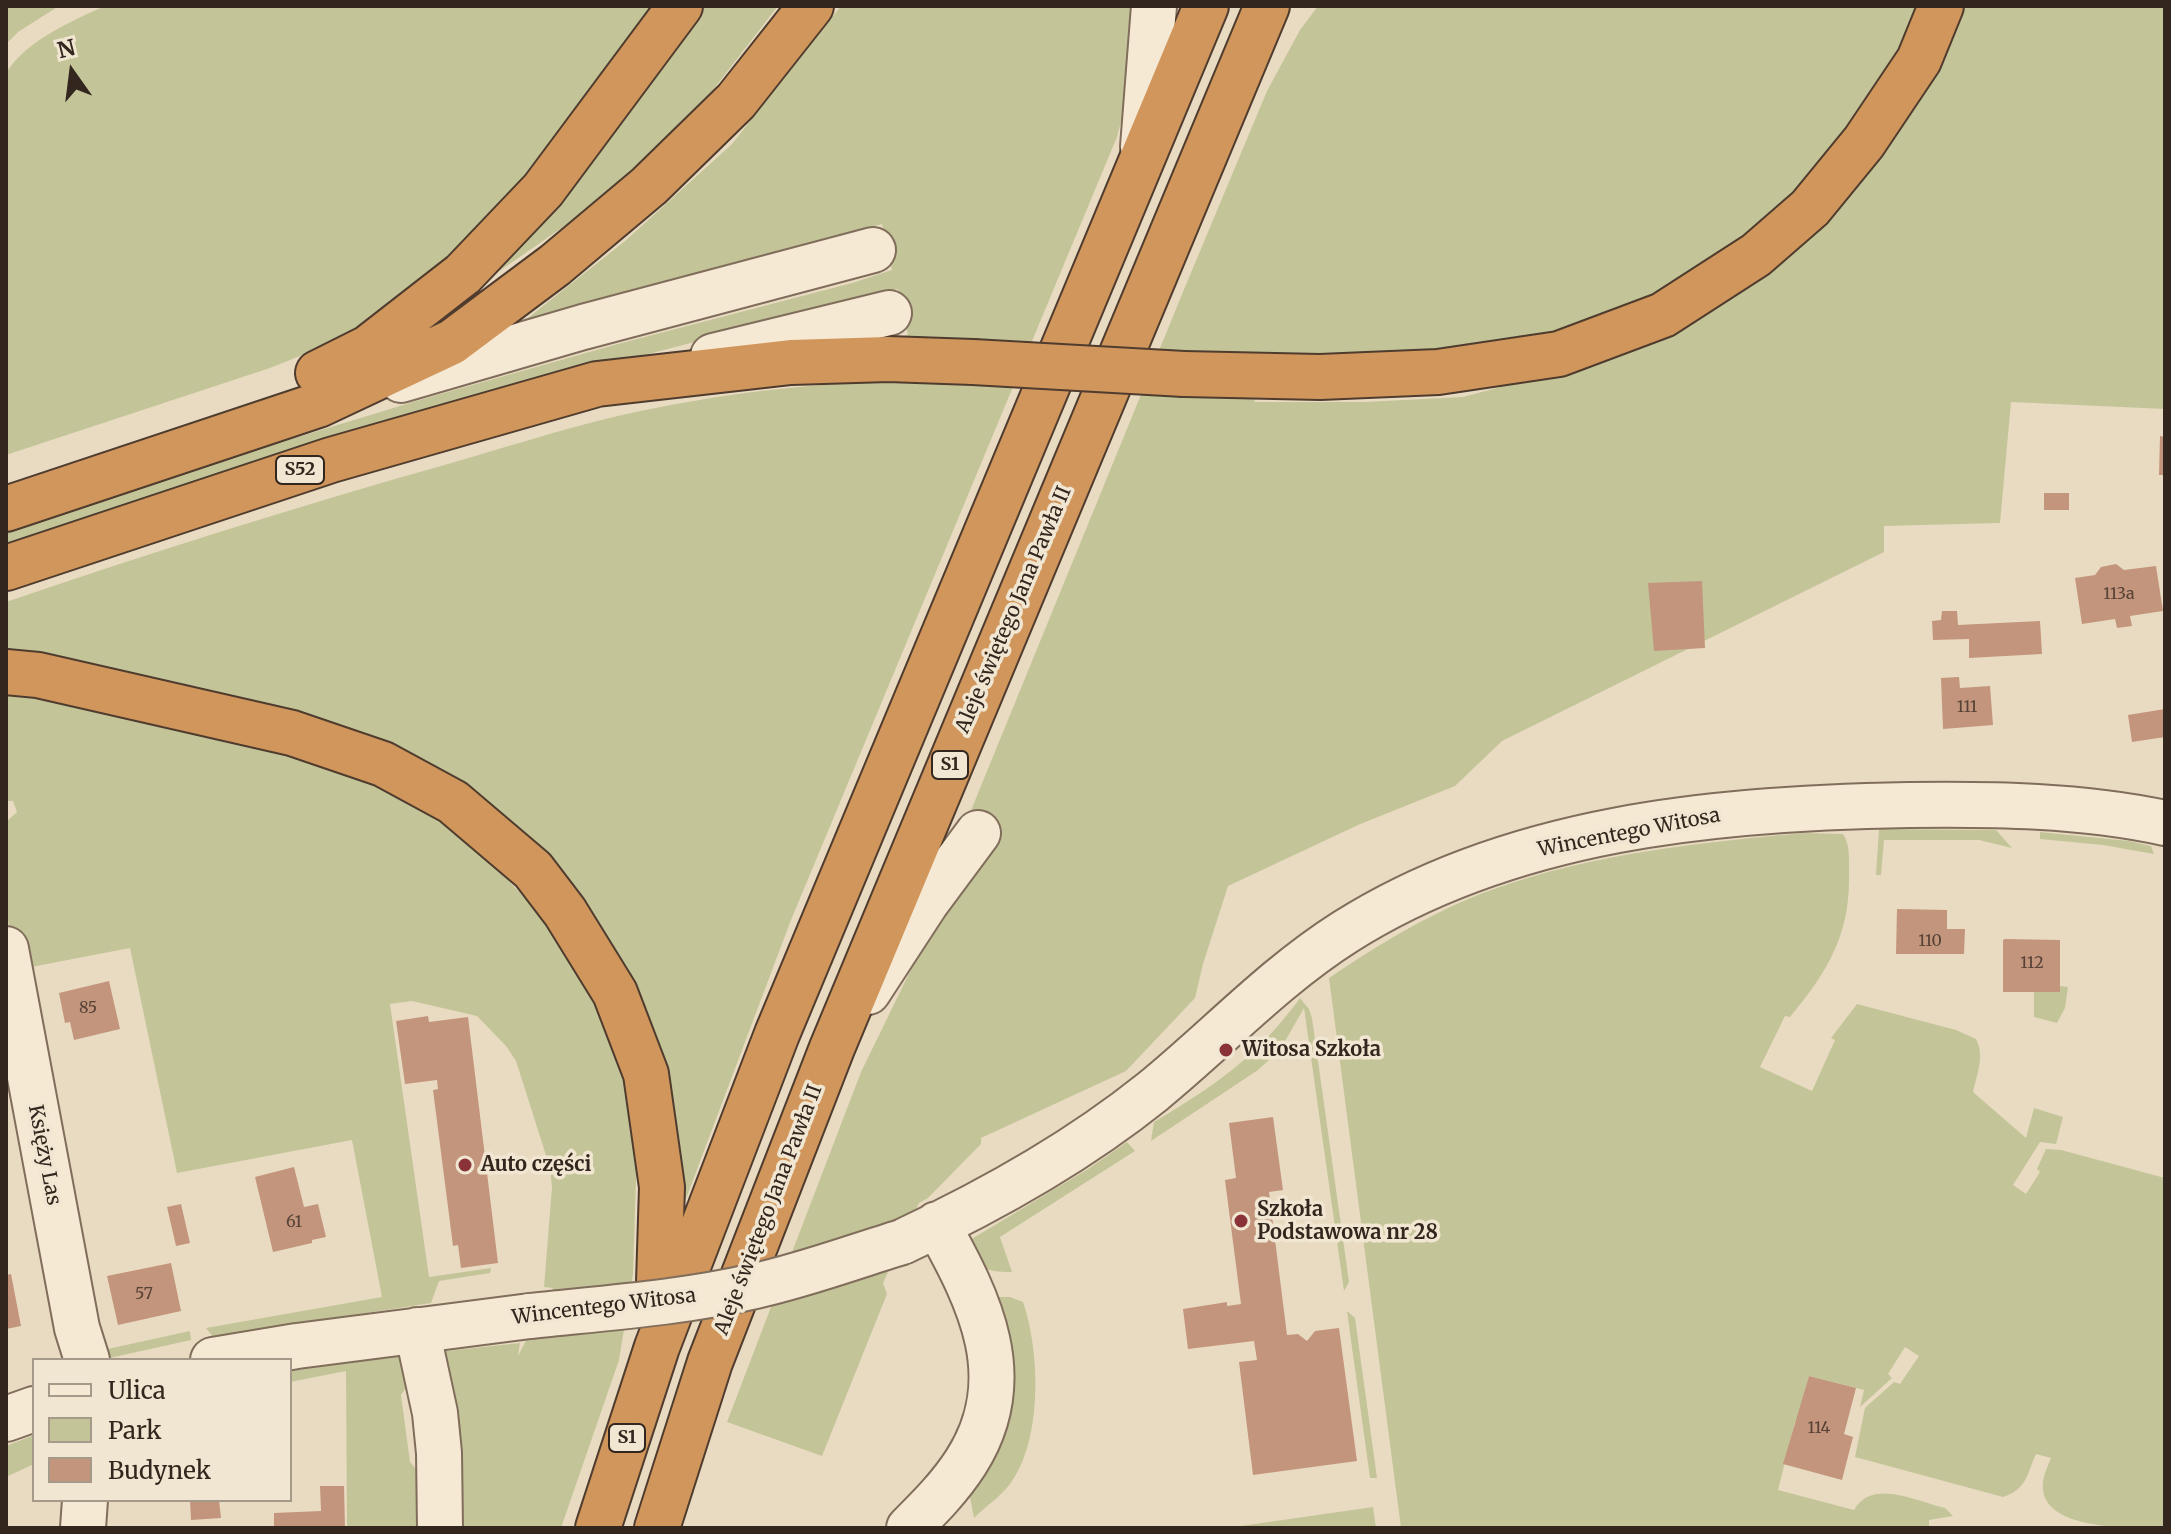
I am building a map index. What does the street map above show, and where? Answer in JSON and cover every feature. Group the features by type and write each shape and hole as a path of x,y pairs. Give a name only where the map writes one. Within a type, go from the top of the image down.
{"highway":[{"path":"80,484 268,399 368,348 463,274 543,190 680,6"},
{"path":"6,509 318,405 452,342 555,265 649,186 736,101 811,6"},
{"name":"S1","path":"598,1528 657,1347 777,1034 1206,6"},
{"path":"597,384 791,362 888,359 1184,374 1320,377 1438,372 1559,354 1663,315 1756,255 1810,208 1864,142 1919,60 1941,6"},
{"name":"Aleje świętego Jana Pawła II","path":"657,1528 710,1362 832,1048 1267,8"},
{"name":"S52","path":"6,568 331,460 597,384"},
{"path":"6,672 38,675 292,733 383,764 453,802 533,870 565,912 615,993 646,1074 662,1187 657,1347"}],"street":[{"path":"1142,159 1154,6"},
{"path":"318,405 583,327 873,250"},
{"path":"597,384 889,313"},
{"name":"Wincentego Witosa","path":"225,1358 734,1290 814,1270 920,1233 1009,1188 1093,1136 1153,1091 1311,955 1346,931 1424,890 1515,857 1594,836 1684,820 1820,807 1962,804 2027,807 2165,823"},
{"path":"832,1048 926,903 978,833"},
{"name":"Księży Las","path":"6,949 77,1328 86,1358"},
{"path":"909,1528 945,1491 967,1461 980,1436 989,1408 993,1378 984,1321 972,1290 920,1233"},
{"path":"417,1330 435,1413 440,1528"},
{"path":"6,1419 32,1410"},
{"path":"83,1528 85,1502"}],"green space":[{"path":"6,6 59,6 18,32 6,44"},
{"path":"105,6 664,6 485,237 363,331 270,368 6,455 6,73 37,42"},
{"path":"706,6 778,6 702,104 618,189 498,272 562,197"},
{"path":"841,6 1145,6 1137,61 1117,137 791,920 678,1220 676,1153 511,827 6,656 6,602 277,514 622,415 697,400 772,390 847,383 923,381 870,346 908,335 898,289 445,407 6,548 6,526 423,399 892,270 882,224 524,321 625,241 732,144"},
{"path":"1318,6 1919,6 1892,70 1834,152 1761,224 1686,279 1614,317 1521,348 1269,365 1254,402 1364,402 1463,397 1549,374 1748,277 1958,6 2165,6 2165,409 2011,402 2000,523 1884,526 1884,552 1502,741 1455,786 1358,825 1228,886 1195,998 1126,1071 981,1138 981,1144 928,1198 919,1203 883,1283 887,1294 822,1456 727,1422 861,1072 919,953 965,825 1185,287 1267,91 1300,30"},
{"path":"6,688 240,739 361,774 431,808 487,857 544,919 593,1000 615,1049 637,1148 633,1274 619,1360 561,1528 449,1528 437,1352 520,1343 518,1356 553,1288 544,1287 552,1187 550,1168 516,1061 477,1016 412,1001 390,1004 429,1277 491,1268 490,1273 439,1281 431,1303 213,1337 206,1328 382,1297 352,1140 177,1173 130,948 26,968 18,974 6,910 6,822 17,812 13,801 6,801"},
{"path":"1879,829 1996,830 2012,848 1979,840 1884,840 1881,875 1876,875"},
{"path":"2040,832 2129,841 2151,846 2154,854 2040,839"},
{"path":"1804,833 1843,834 1849,861 1846,913 1835,950 1816,983 1790,1017 1785,1016 1760,1067 1812,1091 1835,1040 1831,1038 1857,1004 1956,1030 1976,1039 1979,1045 1979,1065 1973,1092 2026,1138 2034,1108 2063,1117 2056,1144 2040,1142 2013,1185 2026,1194 2040,1172 2037,1169 2046,1149 2061,1150 2165,1178 2165,1528 2090,1524 2071,1519 2055,1510 2045,1498 2043,1482 2051,1458 2036,1454 2022,1485 2003,1497 1855,1457 1865,1408 1894,1382 1900,1384 1919,1356 1905,1347 1888,1374 1892,1378 1860,1407 1864,1390 1809,1376 1778,1490 1854,1510 1862,1500 1872,1495 1895,1494 1945,1508 1953,1516 1929,1520 1929,1526 1401,1528 1329,978 1430,917 1472,897 1531,877 1647,851"},
{"path":"2060,986 2068,987 2065,1008 2057,1023 2034,1017 2034,992 2060,992"},
{"path":"1300,998 1312,1018 1349,1282 1344,1291 1304,1008 1280,1050 1258,1070 1151,1141 1154,1122 1234,1068 1268,1037"},
{"path":"1127,1142 1135,1151 1000,1237 1012,1272 988,1269 974,1258 965,1243"},
{"path":"992,1297 1010,1297 1023,1302 1033,1345 1033,1420 1021,1466 1010,1484 974,1518 969,1492"},
{"path":"1347,1311 1355,1318 1377,1478 1370,1478"},
{"path":"190,1331 191,1340 110,1358 105,1358 103,1350"},
{"path":"407,1355 414,1377 401,1395 410,1462 433,1488 433,1528 347,1528 346,1371 292,1382 292,1371"},
{"path":"32,1436 32,1465 6,1477 6,1446"},
{"path":"1373,1507 1376,1528 1227,1528"}],"building":[{"path":"2160,436 2165,437 2165,475 2159,475"},
{"path":"2044,493 2069,493 2069,510 2044,510"},
{"path":"2116,564 2124,570 2156,566 2163,611 2130,616 2132,626 2117,628 2115,619 2082,624 2075,578 2095,575 2101,567"},
{"path":"1702,581 1705,648 1654,651 1648,583"},
{"path":"1942,611 1957,611 1958,625 2040,621 2042,654 1969,658 1969,639 1933,640 1932,621 1941,620"},
{"path":"1959,677 1960,688 1990,686 1993,725 1943,729 1941,678"},
{"path":"2165,709 2165,737 2132,742 2128,715"},
{"path":"1897,909 1947,910 1947,929 1965,929 1964,954 1896,954"},
{"path":"2005,939 2060,940 2060,992 2003,992"},
{"path":"109,981 120,1029 74,1040 70,1022 65,1023 59,993"},
{"name":"Auto części","path":"428,1016 429,1022 468,1017 498,1263 461,1268 458,1245 453,1246 433,1090 438,1089 437,1080 405,1084 396,1021"},
{"path":"1273,1117 1283,1190 1269,1192 1287,1335 1298,1334 1307,1341 1315,1331 1339,1328 1357,1461 1253,1475 1239,1362 1257,1360 1254,1341 1188,1349 1183,1309 1227,1302 1227,1306 1241,1304 1225,1180 1236,1178 1229,1123"},
{"path":"294,1167 304,1207 318,1204 326,1237 273,1252 255,1177"},
{"path":"181,1204 190,1243 176,1246 167,1207"},
{"path":"171,1263 181,1311 118,1325 107,1276"},
{"path":"11,1274 21,1326 6,1329 6,1275"},
{"path":"1809,1376 1856,1388 1844,1434 1853,1437 1842,1480 1783,1464"},
{"path":"320,1486 344,1486 345,1528 274,1528 274,1513 321,1511"},
{"path":"190,1502 219,1502 221,1518 191,1520"}],"place":[{"name":"Witosa Szkoła","path":"1226,1050"},
{"name":"Auto części","path":"465,1165"},
{"name":"Szkoła Podstawowa nr 28","path":"1241,1221"}]}
